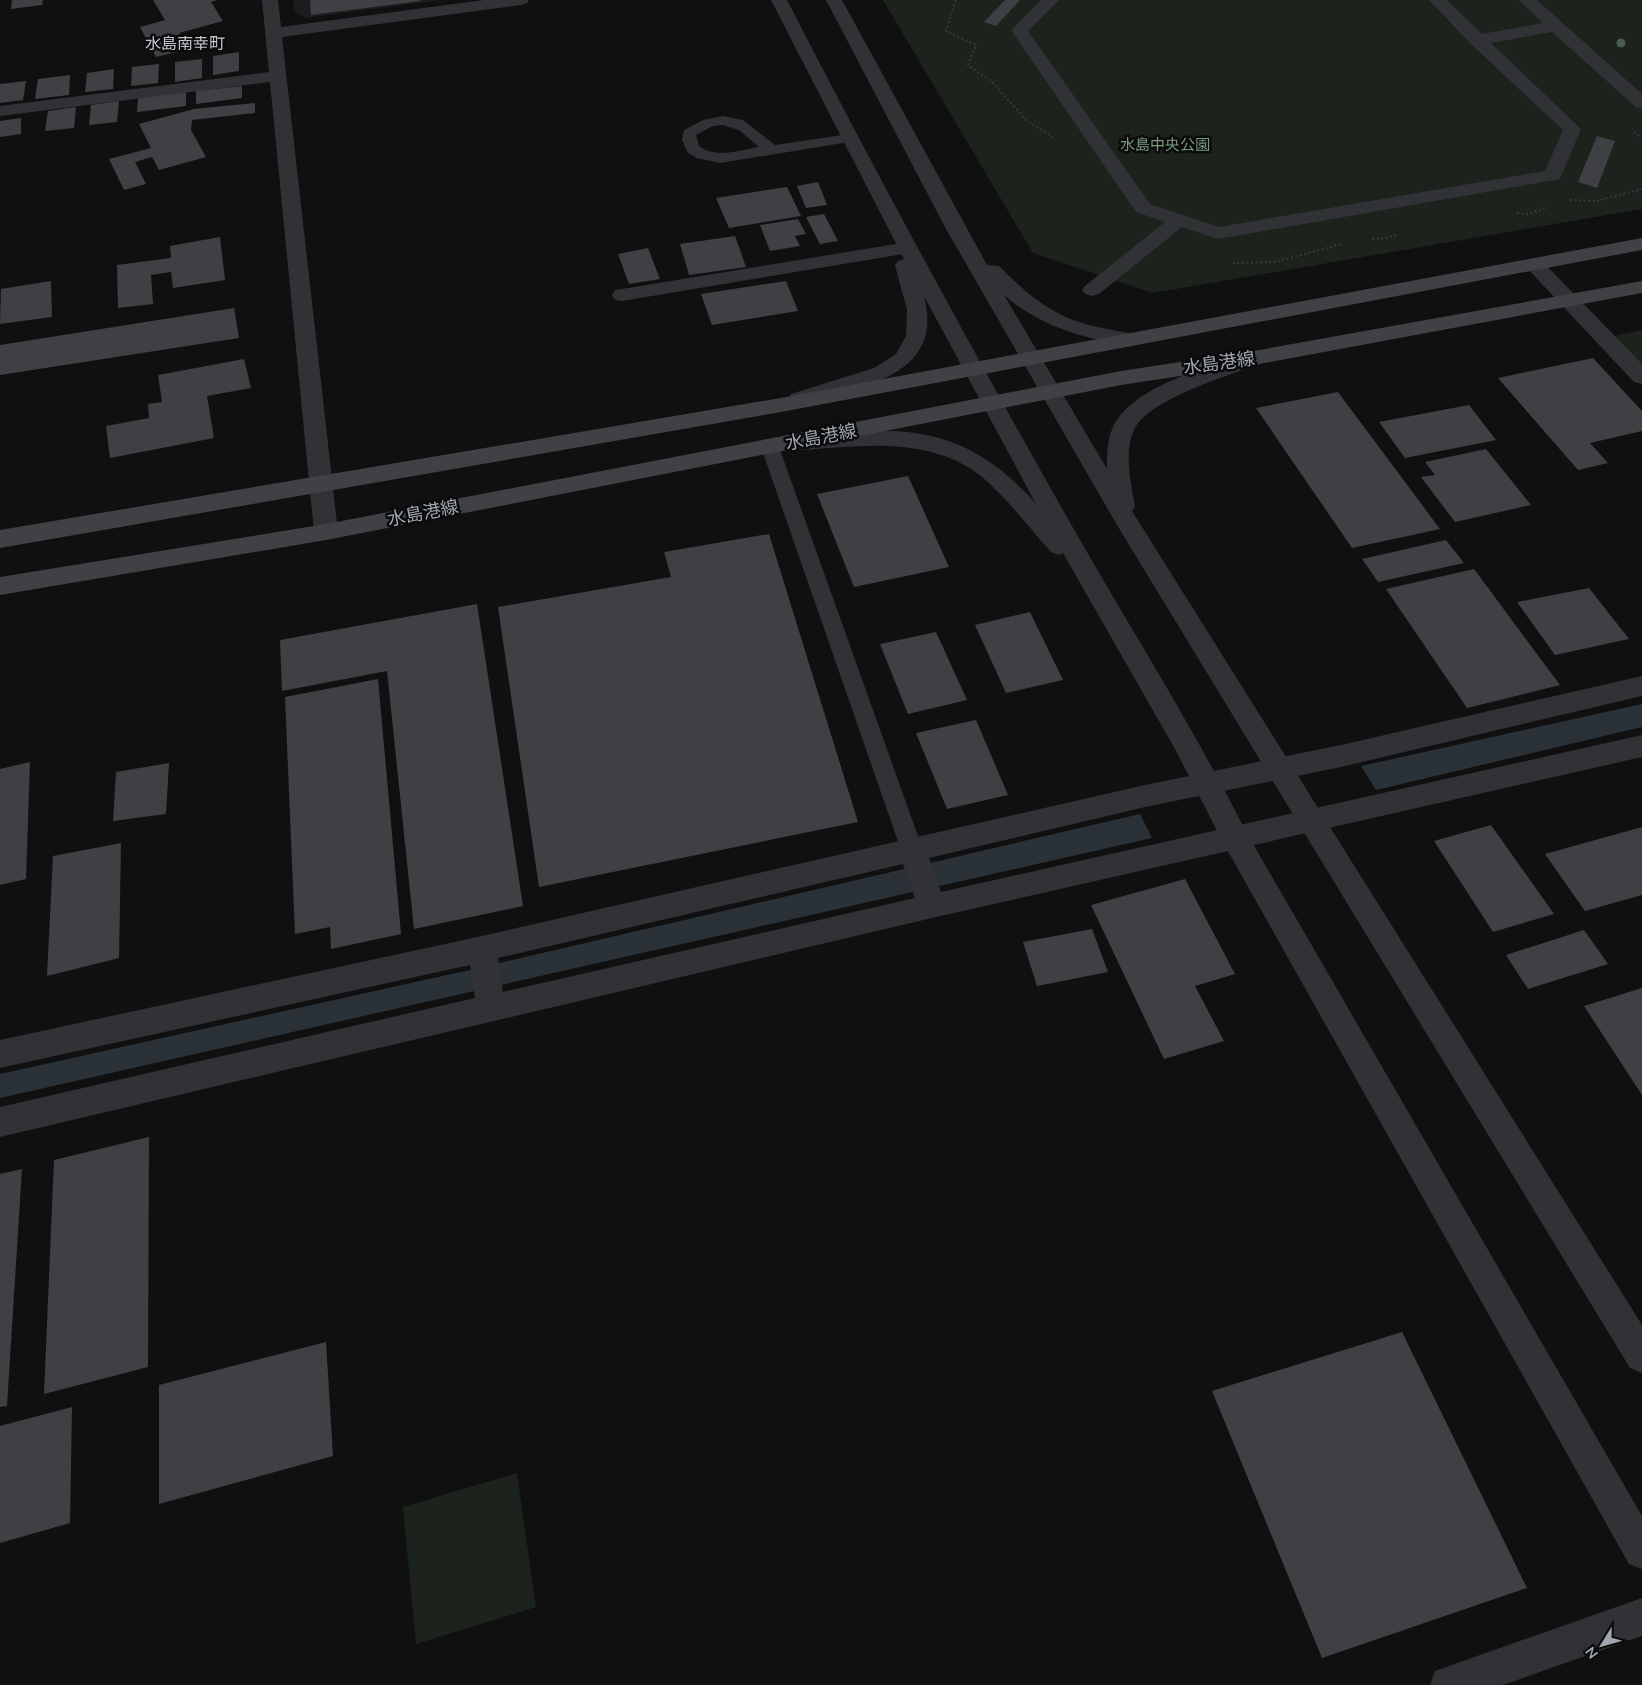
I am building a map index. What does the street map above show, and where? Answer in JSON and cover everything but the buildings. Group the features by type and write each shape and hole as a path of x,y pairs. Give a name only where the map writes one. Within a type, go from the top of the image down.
{"main road":[{"path":"0,539 781,405 1642,244"},
{"name":"水島港線","path":"0,586 326,532 1121,378 1260,357 1642,287"}],"street":[{"path":"270,0 326,532"},
{"path":"273,33 521,0"},
{"path":"779,0 902,243 1093,584 1209,783 1235,838 1642,1551"},
{"path":"834,0 956,229 1125,520 1309,821 1642,1356"},
{"path":"1051,0 1019,30 1143,208 1218,233 1552,174 1572,129 1437,0"},
{"path":"1527,0 1642,103"},
{"path":"1477,40 1555,26"},
{"path":"0,112 278,76"},
{"path":"1092,290 1179,220"},
{"path":"956,229 1005,284 1036,312 1080,330 1129,340"},
{"path":"622,294 902,243"},
{"path":"781,405 882,373 904,358 916,336 917,310 902,243"},
{"path":"1534,264 1642,377"},
{"path":"1125,520 1119,481 1118,452 1126,423 1137,412 1173,388 1260,357"},
{"path":"796,442 852,439 933,442 977,462 1033,517 1093,584"},
{"path":"0,1122 487,978 915,857 1145,796 1278,769 1642,686"},
{"path":"0,1054 487,978 930,899 1235,838 1642,746"},
{"path":"915,857 930,899"},
{"path":"1448,1685 1642,1616"}],"lane":[{"path":"772,150 760,143 743,126 733,122 710,122 697,126 688,133 688,141 693,150 705,157 720,158 772,150 849,138"},
{"path":"770,447 915,857"}],"path":[{"path":"956,0 946,31 976,45 968,65 992,82 1026,120 1056,139"},
{"path":"1562,202 1571,199 1596,201 1642,189"},
{"path":"1510,212 1529,214 1546,208"},
{"path":"1371,239 1387,238 1405,231"},
{"path":"1231,263 1255,265 1291,259 1347,242"}],"shaded area":[{"path":"293,0 441,0 305,18 295,12"},
{"path":"1642,704 1642,727 1376,790 1361,766"},
{"path":"1140,814 1152,838 0,1098 0,1074 461,972"}],"green space":[{"name":"水島中央公園","path":"883,0 1642,0 1642,209 1153,293 1033,253"},
{"path":"1642,330 1642,365 1615,336"},
{"path":"517,1473 536,1607 416,1644 403,1507"}],"district":[{"name":"水島南幸町","path":"185,43"}]}
